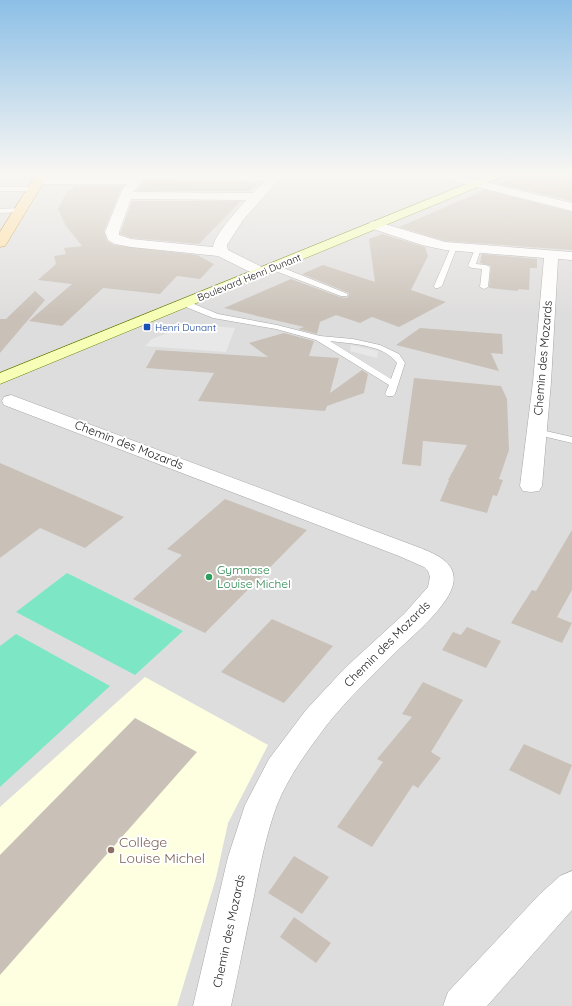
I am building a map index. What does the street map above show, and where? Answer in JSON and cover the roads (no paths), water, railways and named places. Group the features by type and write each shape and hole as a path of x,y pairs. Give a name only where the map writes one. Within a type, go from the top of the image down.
{"main road":[{"path":"0,243 13,222"},
{"name":"Boulevard Henri Dunant","path":"0,379 382,222"}],"street":[{"path":"116,222 112,232 113,237 120,241 222,252 232,259 267,269"},
{"path":"222,252 220,245 224,237 236,222"},
{"path":"375,225 431,243 454,247 572,256"},
{"name":"Chemin des Mozards","path":"531,486 542,382 551,255"},
{"name":"Chemin des Mozards","path":"11,401 407,551 432,562 440,568 442,577 440,587 436,595 413,620 355,675 316,718 280,768 261,805 245,857 212,1006"},
{"path":"462,1006 552,906 572,887"}],"lane":[{"path":"438,286 454,247"},
{"path":"478,248 472,266 486,267 484,287"},
{"path":"267,269 344,294"},
{"path":"184,303 216,316 277,327 320,338 347,341 384,350 399,358 401,363 390,394"},
{"path":"320,338 393,384"},
{"path":"537,432 572,440"}],"place":[{"name":"Henri Dunant","path":"147,327"},
{"name":"Gymnase Louise Michel","path":"209,577"},
{"name":"Collège Louise Michel","path":"111,850"}]}
